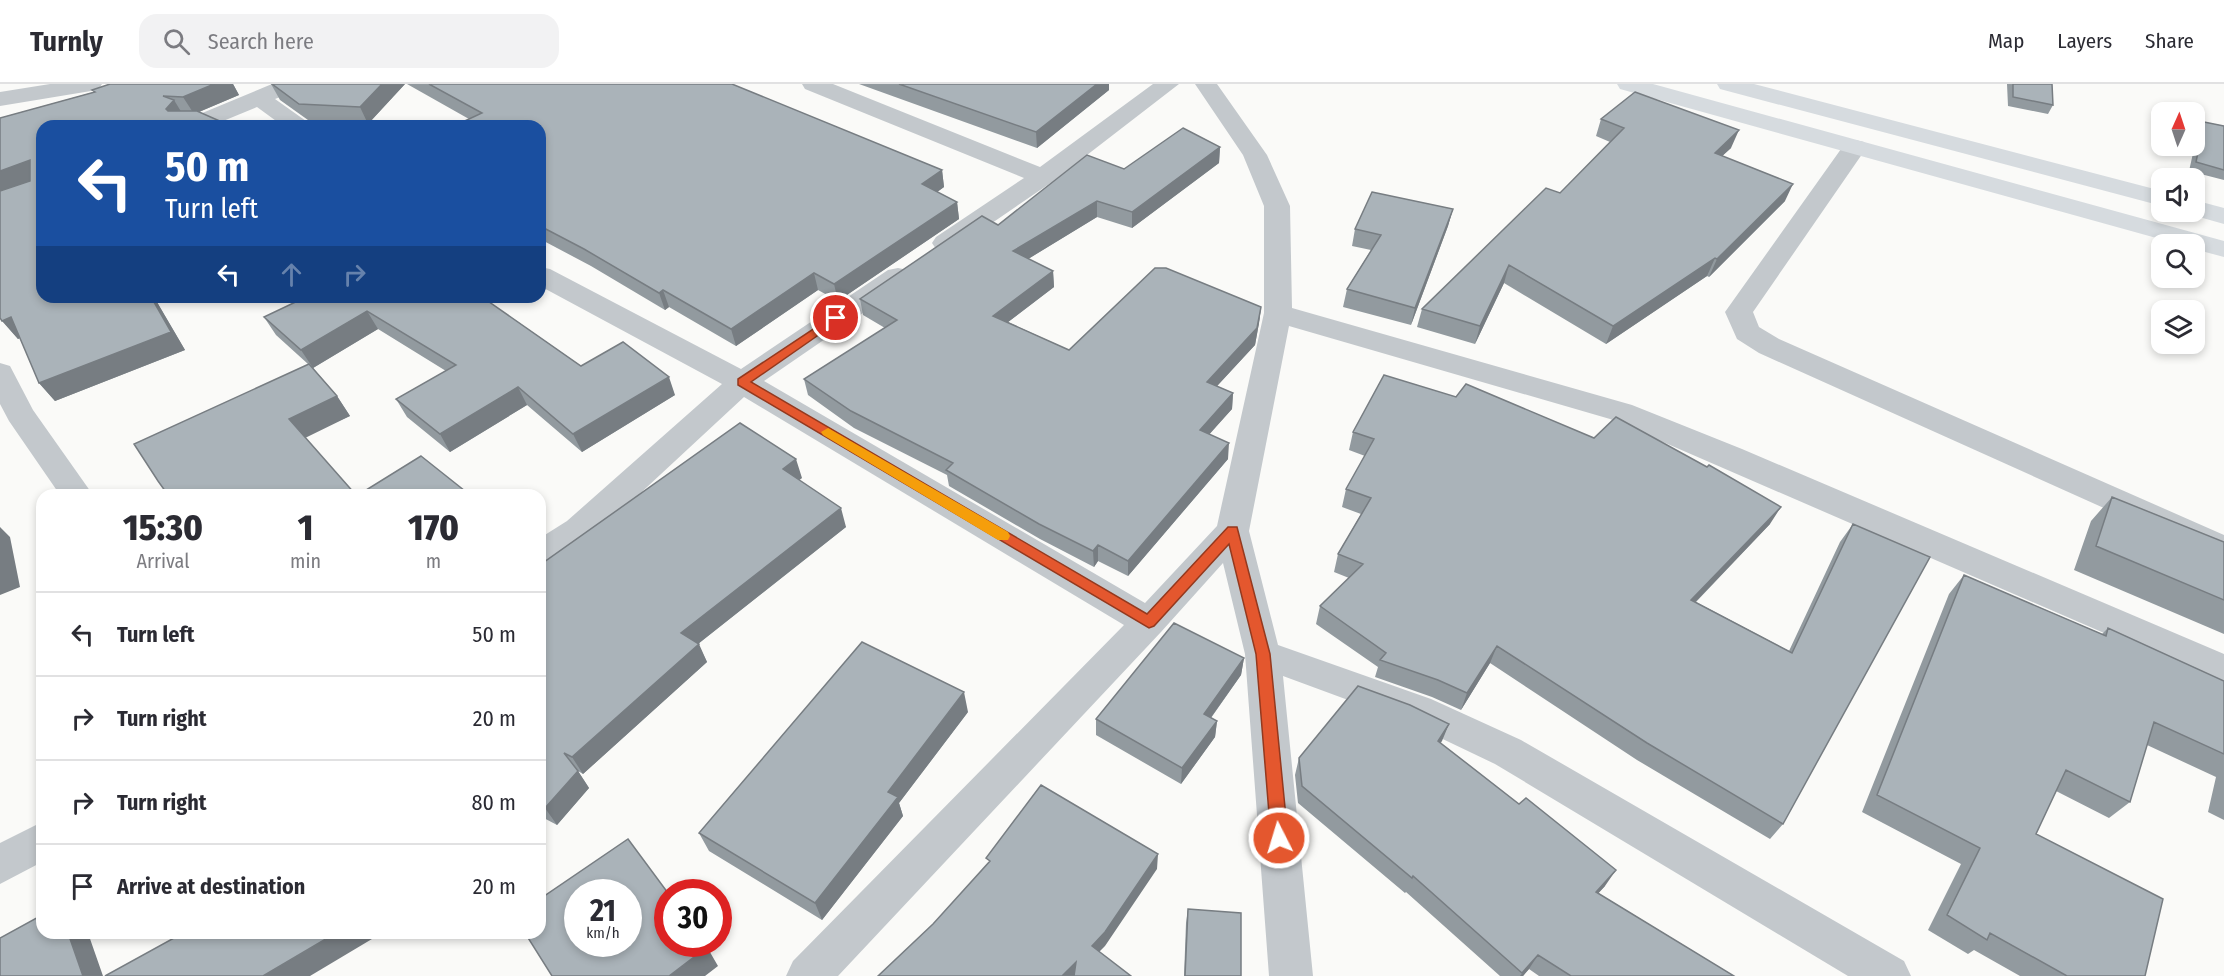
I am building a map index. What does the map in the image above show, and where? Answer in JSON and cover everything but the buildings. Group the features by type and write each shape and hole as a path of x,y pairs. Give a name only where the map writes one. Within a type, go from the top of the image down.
{"main road":[{"path":"1628,84 2224,249"},
{"path":"1728,84 2151,196"},
{"path":"2205,211 2224,216"}],"street":[{"path":"0,99 91,84"},
{"path":"206,120 292,84"},
{"path":"813,84 1042,177"},
{"path":"546,550 579,530 742,382 1042,177 1168,84"},
{"path":"1206,84 1255,155 1277,206 1278,313 1232,531 1263,654 1291,976"},
{"path":"259,98 290,120"},
{"path":"1855,147 1739,312 1747,332 1769,346 2224,549"},
{"path":"546,278 742,382 1149,622"},
{"path":"1278,313 1621,412 2224,670"},
{"path":"0,373 10,416 72,489"},
{"path":"808,976 1149,622 1232,531"},
{"path":"1263,654 1418,710 1508,752 1889,976"},
{"path":"0,865 36,844"}],"slow traffic":[{"path":"828,432 1003,536"}],"route":[{"path":"836,318 742,382 1149,622 1232,531 1263,654 1279,838"}]}
